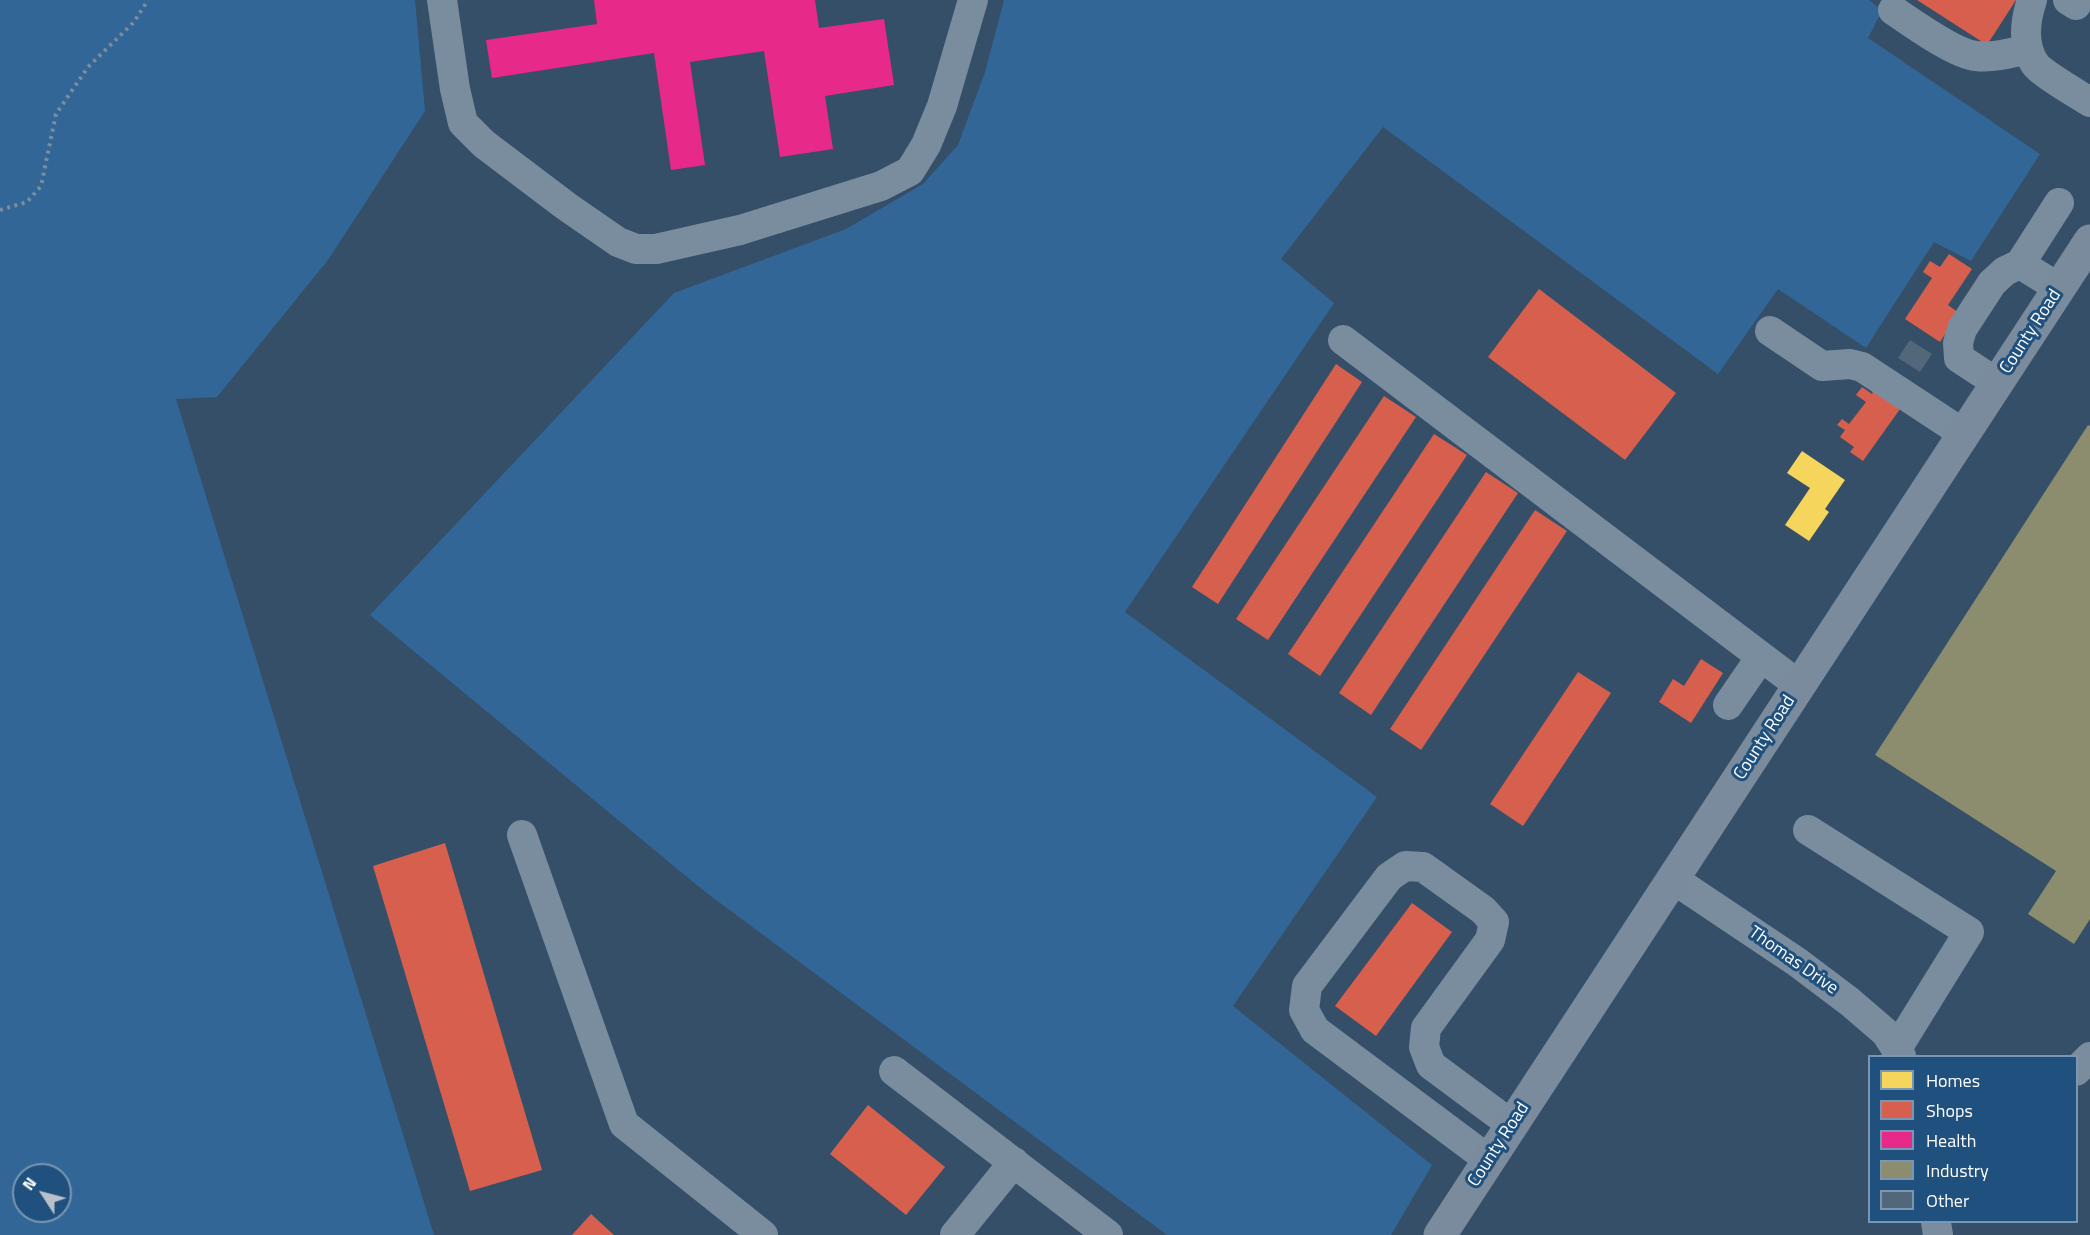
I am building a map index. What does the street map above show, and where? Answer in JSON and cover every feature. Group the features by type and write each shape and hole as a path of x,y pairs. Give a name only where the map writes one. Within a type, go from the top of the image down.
{"main road":[{"name":"County Road","path":"1440,1235 2090,241"}],"street":[{"path":"442,0 454,89 463,123 484,144 618,242 636,249 656,249 740,230 881,186 910,171 926,144 942,106 972,0"},
{"path":"2032,0 2026,21 2028,49 2036,66 2090,102"},
{"path":"1893,10 1930,35 1974,56 1999,56 2028,49"},
{"path":"1997,383 1959,358 1958,343 1962,329 1992,283 2005,271 2020,264 2059,203"},
{"path":"2020,264 2060,288"},
{"path":"1770,331 1822,366 1850,364 1862,367 1964,434"},
{"path":"1343,340 1800,686"},
{"path":"1728,705 1761,657"},
{"path":"1808,830 1968,932 1899,1053"},
{"path":"522,835 624,1124 762,1235"},
{"path":"1489,1161 1315,1030 1304,1010 1307,986 1389,878 1405,866 1423,867 1484,910 1494,922 1490,940 1426,1028 1424,1047 1431,1065 1512,1125"},
{"name":"Thomas Drive","path":"1673,879 1797,962 1850,1002 1886,1033 1899,1053"},
{"path":"2078,1069 2090,1057"},
{"path":"894,1071 1108,1235"},
{"path":"955,1235 1014,1162"}],"path":[{"path":"0,210 27,202 41,186 56,114 88,67 134,22 148,0"}],"shaded area":[{"path":"0,0 415,0 425,111 328,260 217,397 176,399 434,1235 0,1235"},
{"path":"1004,0 1869,0 1882,11 1868,38 2040,154 1971,261 1934,242 1866,348 1778,289 1718,374 1383,127 1281,259 1334,303 1125,612 1377,797 1233,1006 1432,1165 1391,1235 1167,1235 704,891 370,615 674,293 846,229 923,184 958,145 985,72"}],"building: Homes":[{"path":"1802,451 1845,480 1825,509 1829,512 1809,541 1785,525 1810,488 1787,473"}],"building: Shops":[{"path":"1917,0 2016,0 1987,45"},
{"path":"1949,254 1972,269 1948,305 1959,313 1940,342 1905,319 1932,278 1923,272 1930,261 1940,267"},
{"path":"1539,289 1676,393 1625,460 1488,357"},
{"path":"1336,364 1362,382 1218,604 1192,587"},
{"path":"1862,387 1872,394 1873,391 1900,409 1863,461 1850,452 1854,447 1840,437 1845,430 1837,425 1842,419 1849,424 1866,402 1856,395"},
{"path":"1384,396 1416,417 1268,640 1236,619"},
{"path":"1434,434 1467,455 1320,676 1288,654"},
{"path":"1486,472 1518,493 1371,715 1339,693"},
{"path":"1535,510 1567,531 1421,750 1390,729"},
{"path":"1701,659 1723,673 1691,723 1659,702 1673,679 1684,686"},
{"path":"1578,672 1611,693 1523,826 1490,804"},
{"path":"445,843 542,1170 470,1191 373,866"},
{"path":"1412,903 1452,932 1376,1036 1335,1006"},
{"path":"868,1105 945,1167 906,1215 830,1154"},
{"path":"591,1214 614,1235 572,1235"}],"building: Health":[{"path":"594,0 815,0 819,28 884,19 894,85 825,96 833,149 780,157 764,51 690,62 705,165 671,170 654,53 492,78 486,40 597,24"}],"building: Industry":[{"path":"2088,425 2090,426 2090,919 2074,944 2028,914 2056,871 1875,755"}],"building: Other":[{"path":"1910,340 1932,354 1920,372 1898,358"}]}
